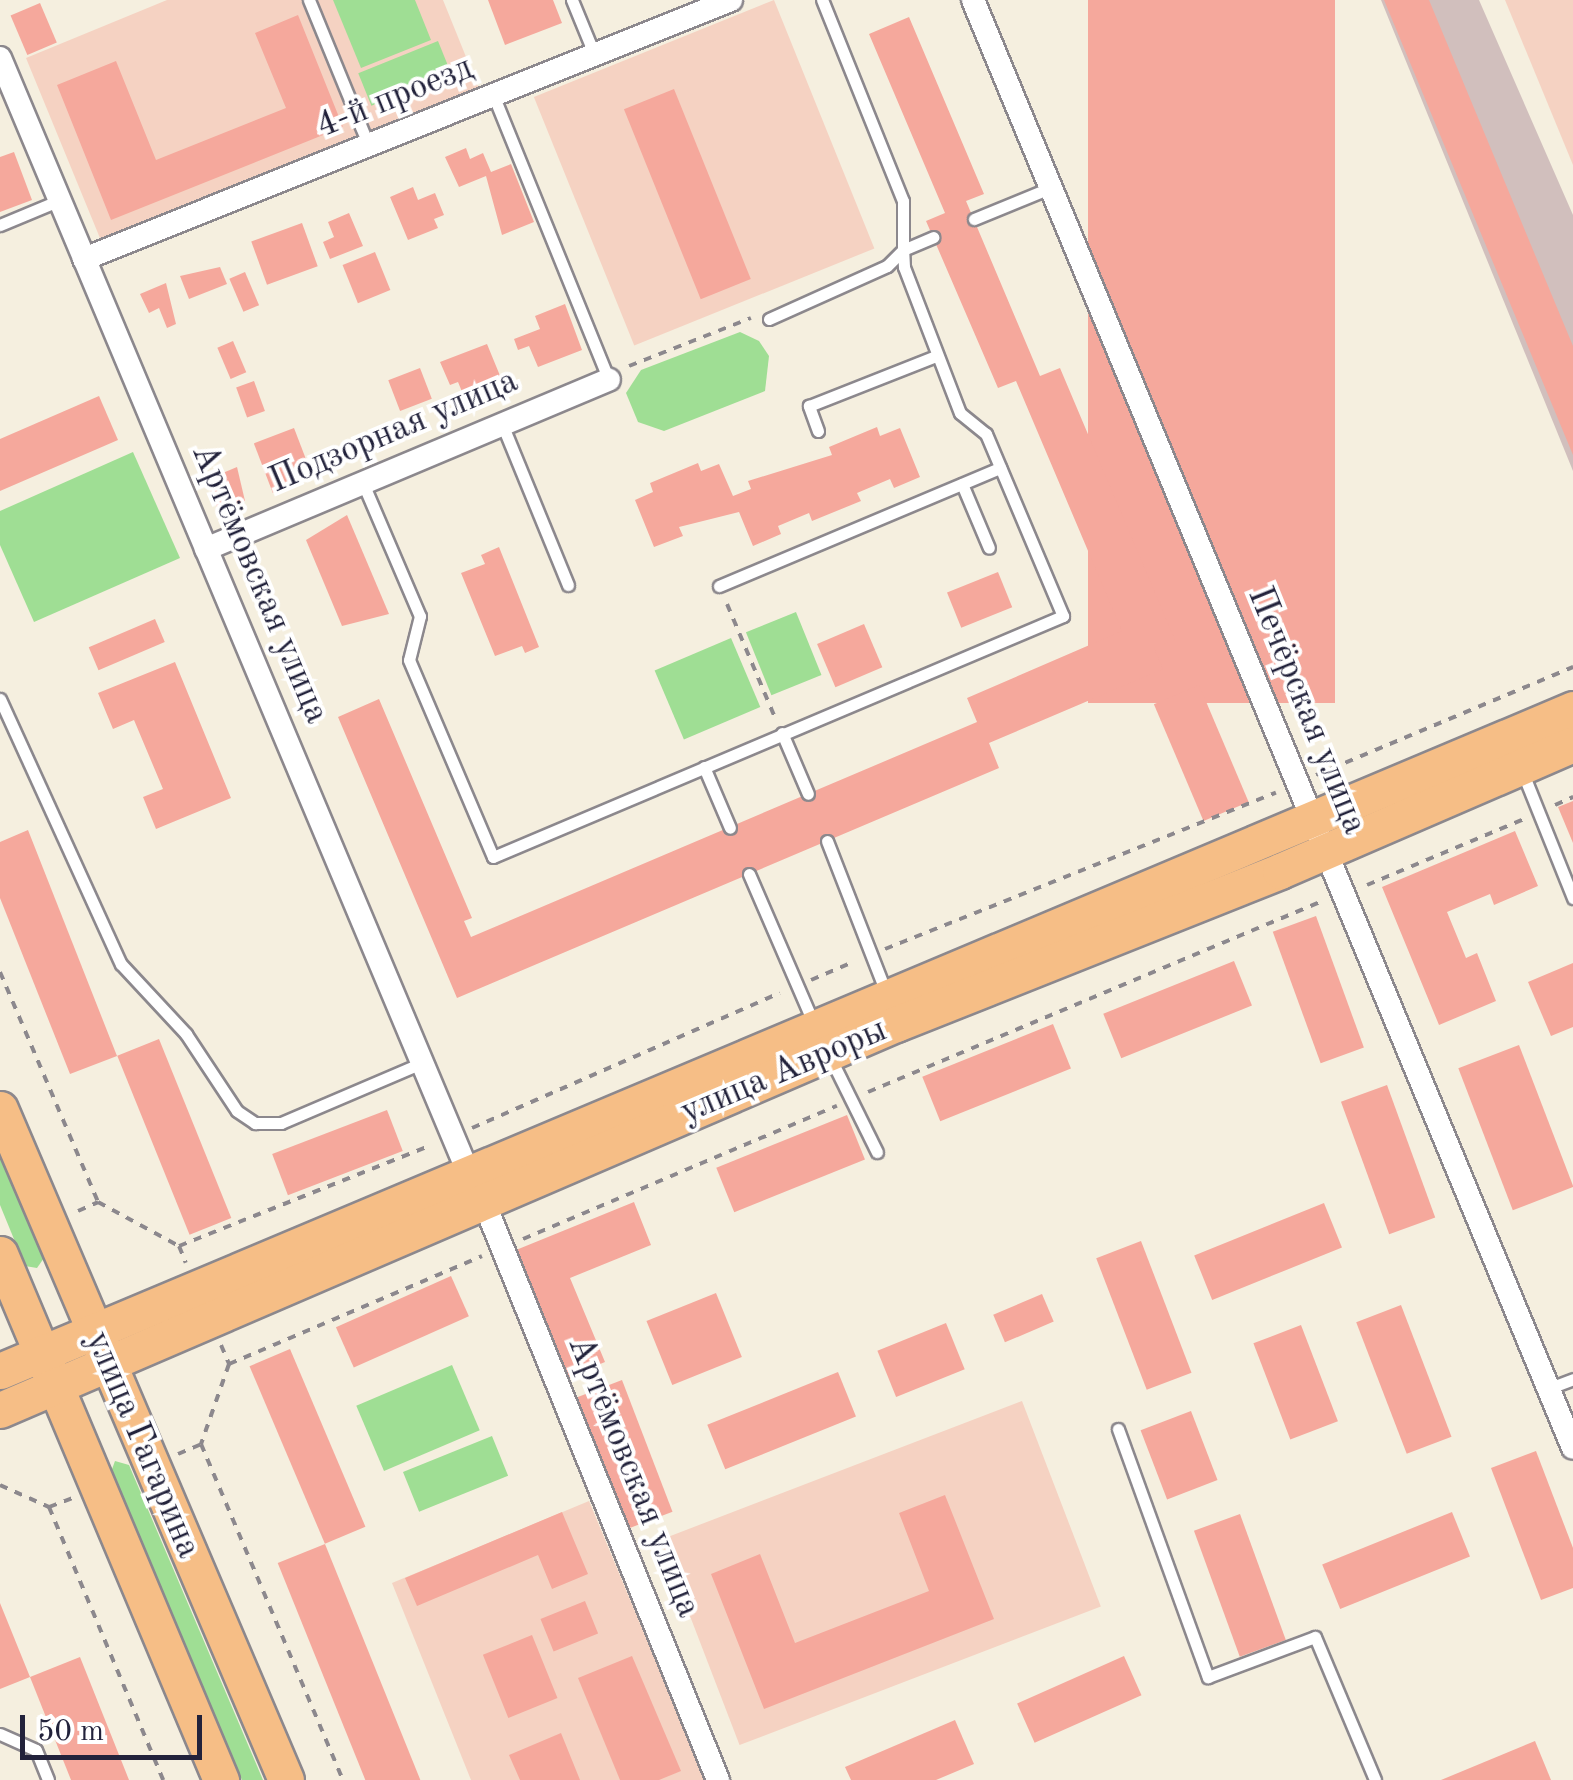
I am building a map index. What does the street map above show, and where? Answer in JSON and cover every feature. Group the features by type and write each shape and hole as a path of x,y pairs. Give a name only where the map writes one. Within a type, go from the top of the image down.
{"main road":[{"name":"улица Авроры","path":"822,1040 887,996 1573,709"},
{"name":"улица Авроры","path":"0,1372 93,1330 475,1186 822,1040 1326,852 1573,744"},
{"name":"улица Гагарина","path":"0,1109 286,1780"},
{"name":"улица Авроры","path":"0,1410 107,1363 475,1186"},
{"name":"улица Гагарина","path":"0,1254 222,1780"}],"street":[{"name":"4-й проезд","path":"84,259 731,0"},
{"name":"Печёрская улица","path":"973,0 1573,1448"},
{"name":"Артёмовская улица","path":"0,58 502,1248 718,1780"},
{"name":"Подзорная улица","path":"206,549 609,380"}],"lane":[{"path":"309,0 370,146"},
{"path":"572,0 595,56"},
{"path":"362,482 420,616 409,660 493,858 1063,616 986,434 960,413 936,356 903,250 903,201 822,0"},
{"path":"494,97 609,380"},
{"path":"974,219 1052,187"},
{"path":"0,225 60,200"},
{"path":"770,319 888,266 903,250 933,237"},
{"path":"818,430 809,406 936,356"},
{"path":"502,424 568,585"},
{"path":"720,586 1000,468"},
{"path":"962,484 989,548"},
{"path":"0,699 121,964 186,1034 237,1110 255,1123 282,1123 422,1063"},
{"path":"782,733 808,794"},
{"path":"704,767 730,828"},
{"path":"1520,768 1573,898"},
{"path":"827,841 887,996"},
{"path":"749,874 796,986 854,1098 877,1152"},
{"path":"1550,1388 1573,1379"},
{"path":"1118,1429 1208,1677 1315,1637 1376,1780"},
{"path":"0,1734 36,1750 48,1780"}],"path":[{"path":"609,380 631,365 752,318 770,319"},
{"path":"720,586 782,733"},
{"path":"0,972 98,1202 178,1246 452,1137 796,986 1573,667"},
{"path":"343,1780 201,1444 229,1364 1295,909 1345,895 1573,797"},
{"path":"48,1224 98,1202"},
{"path":"49,1507 162,1780"}],"shaded area":[{"path":"167,0 443,0 479,89 102,243 26,58"},
{"path":"774,0 874,248 634,346 534,97"},
{"path":"1381,0 1479,0 1573,215 1573,471"},
{"path":"1505,0 1573,0 1573,165"},
{"path":"1022,1401 1101,1606 740,1745 661,1540"},
{"path":"589,1501 705,1780 471,1780 392,1583"}],"green space":[{"path":"333,0 415,0 431,40 361,68"},
{"path":"438,41 451,73 371,106 358,73"},
{"path":"740,332 759,341 769,356 765,391 664,431 638,422 626,393 641,370"},
{"path":"133,452 180,558 34,622 0,545 0,511"},
{"path":"796,612 821,675 771,695 746,632"},
{"path":"731,638 760,707 684,739 655,670"},
{"path":"0,1153 44,1258 37,1268 25,1266 0,1205"},
{"path":"452,1365 480,1430 384,1471 356,1406"},
{"path":"492,1436 508,1476 419,1512 403,1472"},
{"path":"115,1461 129,1465 263,1780 242,1780 111,1472"}],"building":[{"path":"488,0 553,0 562,23 505,45"},
{"path":"1088,0 1335,0 1335,703 1088,703"},
{"path":"1384,0 1429,0 1573,346 1573,455"},
{"path":"40,3 57,43 27,55 11,16"},
{"path":"298,15 343,127 111,220 57,85 116,61 156,160 286,108 255,33"},
{"path":"909,17 984,194 966,201 1040,376 1060,368 1175,640 1154,648 1163,669 989,743 999,768 457,998 338,717 379,699 472,918 464,921 471,937 977,722 967,698 1122,631 1016,381 998,388 926,221 945,213 869,34"},
{"path":"674,89 751,279 701,299 624,109"},
{"path":"466,148 470,159 483,153 491,172 511,164 534,222 502,235 486,176 459,187 445,157"},
{"path":"14,152 32,200 0,212 0,157"},
{"path":"413,187 418,200 435,193 444,215 434,219 438,228 408,240 390,197"},
{"path":"349,213 363,246 330,259 323,242 334,237 328,222"},
{"path":"302,223 318,266 267,285 251,241"},
{"path":"375,252 390,290 358,303 343,265"},
{"path":"220,267 227,284 189,299 180,276"},
{"path":"245,272 259,305 243,312 229,279"},
{"path":"166,283 176,324 167,328 159,308 149,313 140,294"},
{"path":"565,304 582,350 538,367 529,346 518,350 514,339 540,329 535,316"},
{"path":"233,341 246,372 231,379 217,348"},
{"path":"487,344 503,383 465,399 458,382 450,385 440,362"},
{"path":"420,368 432,399 400,411 388,380"},
{"path":"254,381 265,411 247,418 236,387"},
{"path":"99,396 118,440 0,491 0,439"},
{"path":"877,427 880,436 900,428 920,477 894,488 890,479 857,493 861,501 812,521 809,513 778,526 781,534 753,546 739,512 679,527 683,536 654,547 635,500 653,492 650,483 698,463 701,471 719,464 733,496 751,489 748,481 832,455 829,447"},
{"path":"294,428 313,477 273,493 254,443"},
{"path":"237,467 245,501 219,512 206,480"},
{"path":"347,515 389,614 342,626 306,540"},
{"path":"499,547 539,647 525,653 522,646 495,656 461,573 485,564 481,555"},
{"path":"998,572 1012,607 961,628 947,593"},
{"path":"155,619 165,642 98,670 89,647"},
{"path":"864,624 882,667 835,687 817,644"},
{"path":"175,662 231,798 156,829 143,797 163,789 134,720 113,729 98,693"},
{"path":"1199,685 1249,802 1204,821 1154,704"},
{"path":"1573,801 1573,843 1558,807"},
{"path":"28,830 117,1056 70,1074 0,898 0,842"},
{"path":"1515,831 1538,886 1494,905 1490,894 1447,912 1466,958 1477,953 1496,1001 1439,1025 1382,887"},
{"path":"1316,916 1364,1048 1321,1063 1273,932"},
{"path":"1234,961 1252,1006 1121,1058 1103,1014"},
{"path":"1573,963 1573,1027 1551,1036 1528,982"},
{"path":"1053,1024 1071,1069 940,1121 922,1077"},
{"path":"159,1039 231,1218 190,1235 117,1056"},
{"path":"1519,1045 1573,1187 1513,1210 1458,1068"},
{"path":"1387,1085 1435,1217 1389,1234 1341,1102"},
{"path":"387,1110 403,1151 288,1195 272,1154"},
{"path":"847,1115 865,1160 734,1212 716,1168"},
{"path":"634,1202 651,1245 570,1278 605,1362 569,1377 516,1250"},
{"path":"1324,1203 1342,1248 1212,1300 1194,1255"},
{"path":"1141,1241 1192,1373 1147,1390 1096,1258"},
{"path":"451,1276 469,1316 354,1367 336,1327"},
{"path":"716,1293 742,1357 672,1385 646,1321"},
{"path":"1042,1294 1054,1322 1005,1342 993,1315"},
{"path":"1401,1305 1452,1437 1407,1454 1356,1322"},
{"path":"946,1323 965,1369 896,1397 877,1351"},
{"path":"1301,1325 1338,1421 1290,1439 1253,1343"},
{"path":"290,1349 365,1527 325,1544 249,1366"},
{"path":"838,1372 856,1417 725,1469 707,1425"},
{"path":"622,1380 673,1512 628,1529 577,1397"},
{"path":"1191,1411 1218,1480 1167,1499 1141,1430"},
{"path":"1536,1451 1573,1548 1573,1588 1541,1600 1491,1468"},
{"path":"945,1495 994,1619 764,1709 711,1574 760,1554 795,1643 929,1591 899,1513"},
{"path":"562,1512 588,1574 552,1589 538,1555 417,1606 405,1578"},
{"path":"1452,1512 1470,1557 1340,1609 1322,1564"},
{"path":"1240,1514 1286,1640 1240,1657 1194,1531"},
{"path":"325,1544 420,1780 365,1780 278,1563"},
{"path":"585,1601 598,1633 554,1651 540,1619"},
{"path":"0,1603 30,1677 0,1689"},
{"path":"532,1635 557,1698 508,1718 483,1655"},
{"path":"632,1656 681,1771 659,1780 620,1780 578,1678"},
{"path":"1124,1656 1141,1695 1035,1743 1017,1704"},
{"path":"80,1657 129,1780 71,1780 30,1677"},
{"path":"955,1720 974,1764 936,1780 851,1780 845,1767"},
{"path":"561,1733 580,1780 520,1780 509,1755"},
{"path":"1535,1741 1551,1780 1441,1780"}]}
